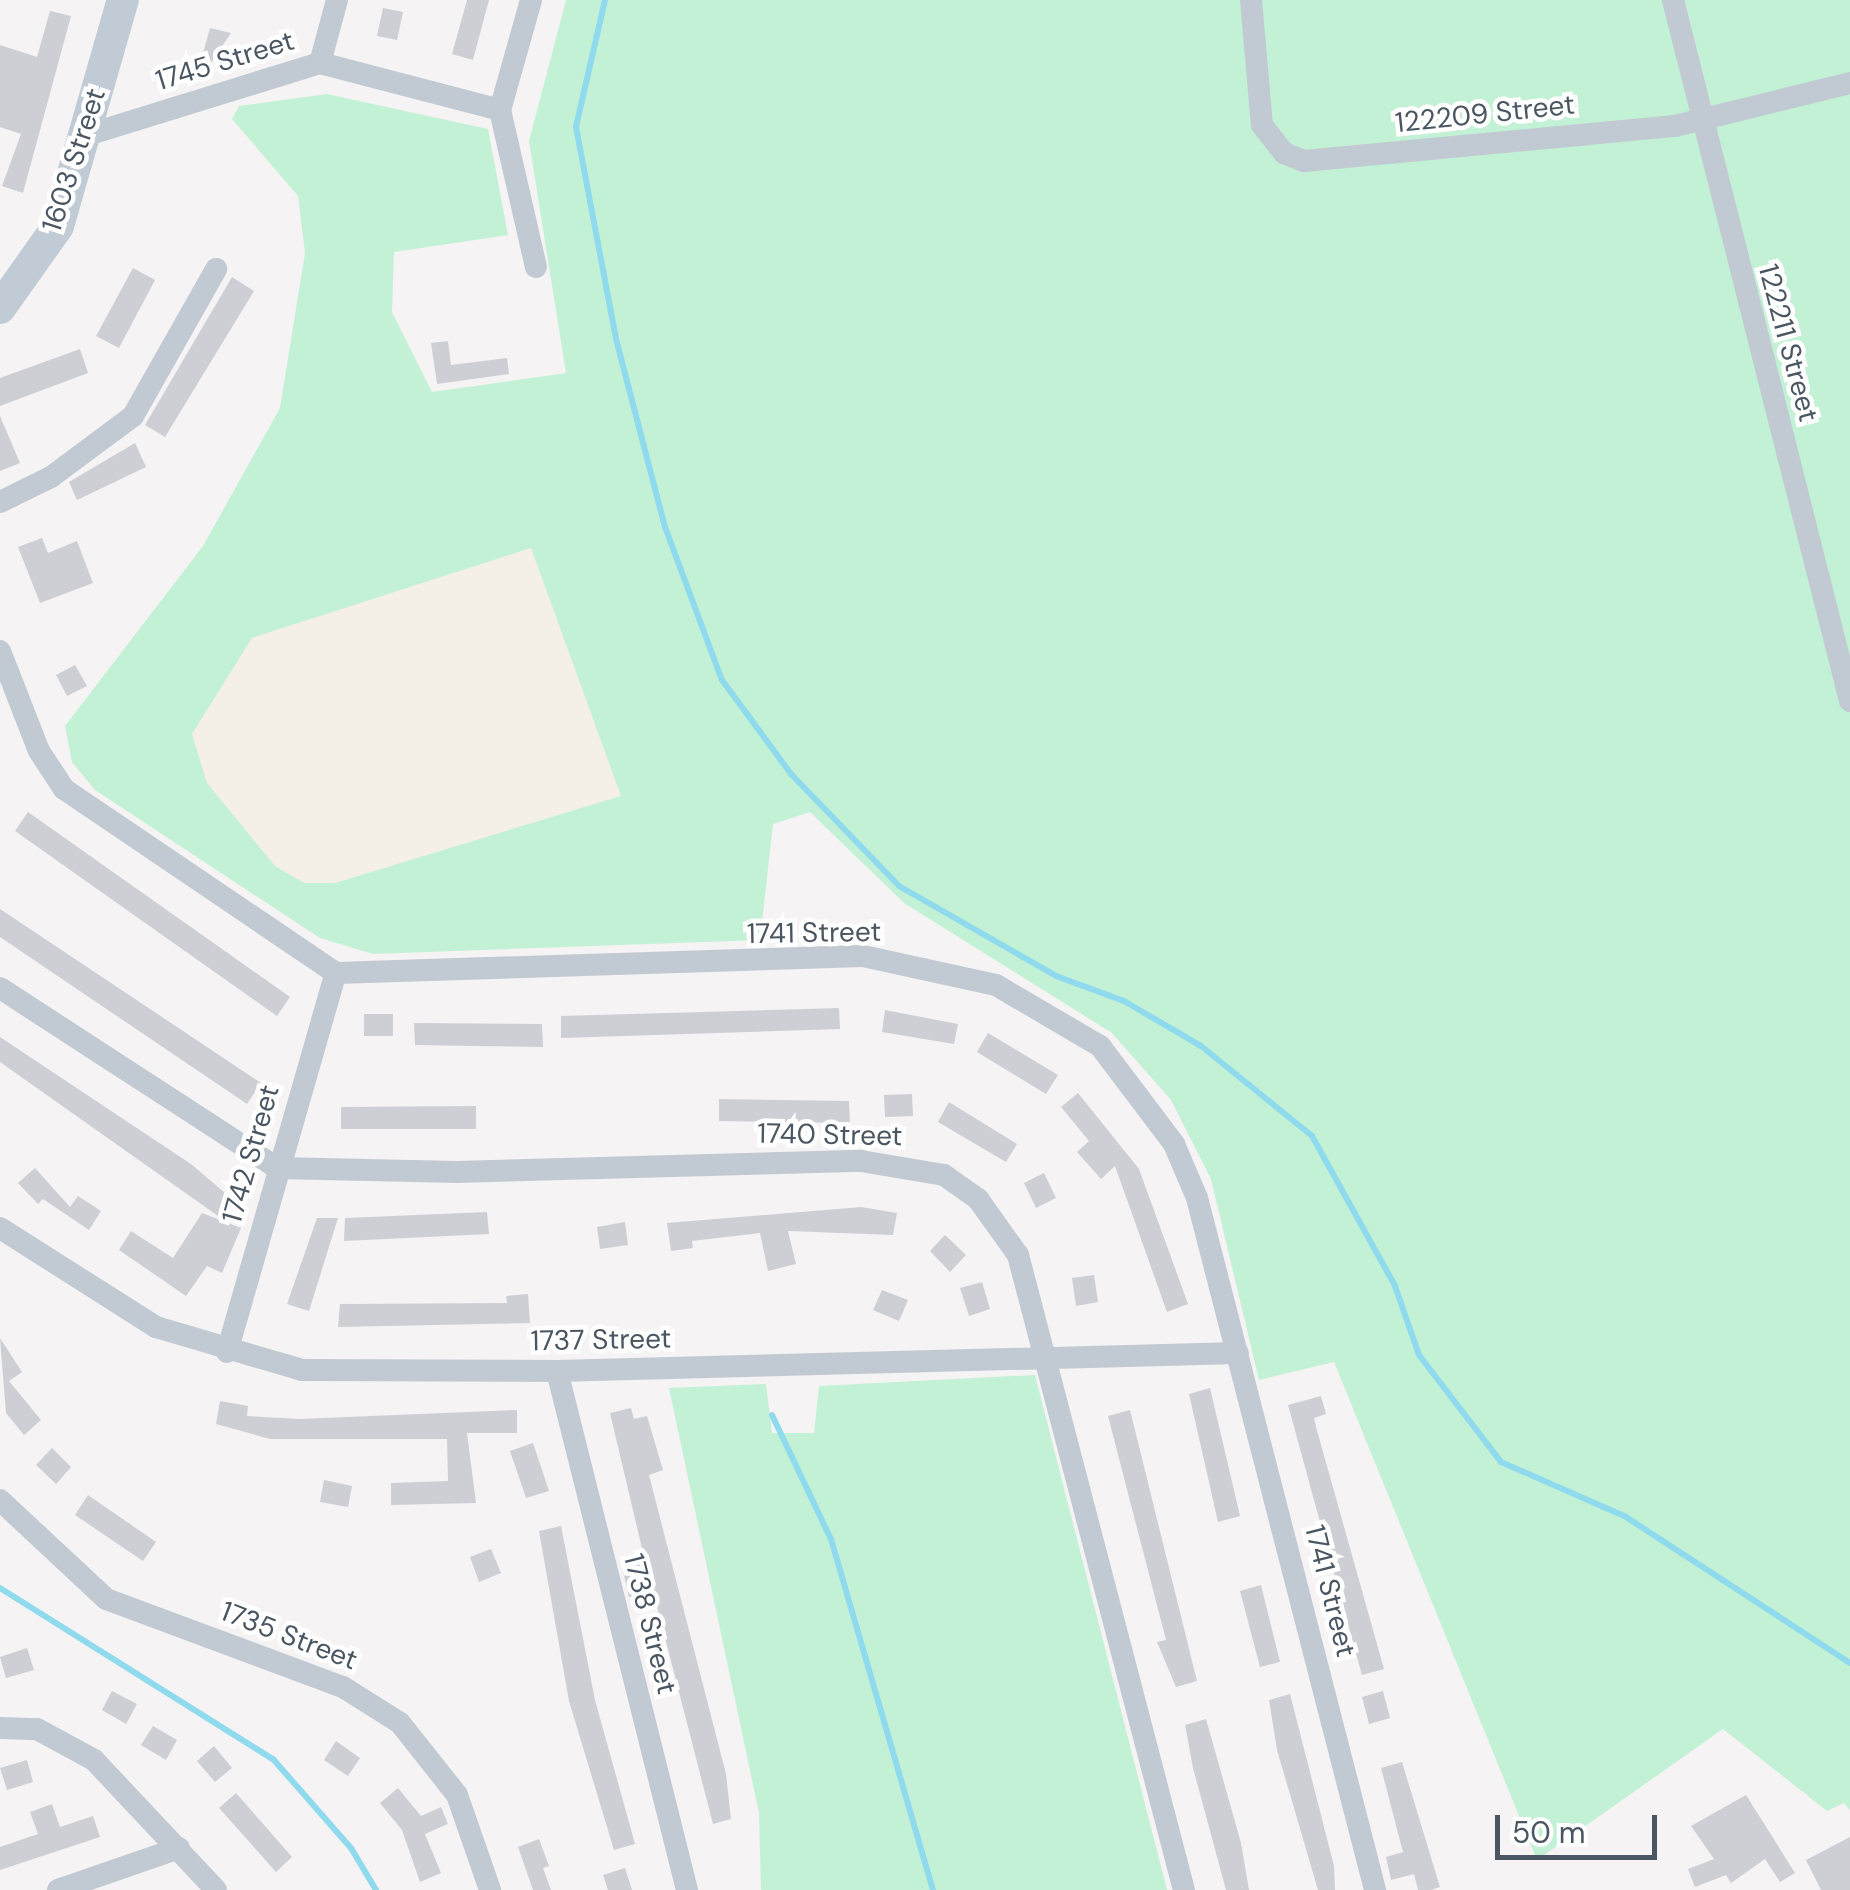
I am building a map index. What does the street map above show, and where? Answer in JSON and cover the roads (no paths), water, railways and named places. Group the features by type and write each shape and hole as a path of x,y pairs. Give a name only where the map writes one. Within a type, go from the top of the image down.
{"street":[{"name":"1603 Street","path":"0,308 58,226 123,0"},
{"path":"320,63 337,0"},
{"path":"530,0 500,110 536,267"},
{"name":"122209 Street","path":"1252,0 1262,125 1284,153 1304,161 1700,122 1850,83"},
{"name":"122211 Street","path":"1673,0 1700,122 1850,700"},
{"name":"1745 Street","path":"84,136 320,63 500,110"},
{"path":"0,502 51,478 133,416 216,269"},
{"path":"0,651 39,752 64,789 336,973"},
{"name":"1741 Street","path":"336,973 863,956 996,986 1100,1046 1174,1144 1238,1353 1375,1890"},
{"name":"1742 Street","path":"227,1352 336,973"},
{"path":"0,988 277,1168"},
{"name":"1740 Street","path":"277,1168 907,1163 944,1175 1002,1225 1046,1355 1184,1890"},
{"name":"1737 Street","path":"0,1228 124,1310 227,1352 340,1372 558,1372 1046,1355 1238,1353"},
{"name":"1738 Street","path":"558,1372 687,1890"},
{"name":"1735 Street","path":"0,1500 106,1599 343,1687 400,1723 457,1795 490,1890"},
{"path":"0,1728 37,1729 65,1741 137,1799 216,1890"},
{"path":"58,1890 180,1848"}],"waterway":[{"path":"605,0 576,127 616,339 665,527 722,680 791,774 899,886 1056,976 1124,1001 1201,1046 1312,1136 1395,1286 1419,1355 1501,1462 1626,1517 1850,1663"},
{"path":"772,1415 831,1539 933,1890"},
{"path":"0,1588 273,1759 351,1848 376,1890"}]}
